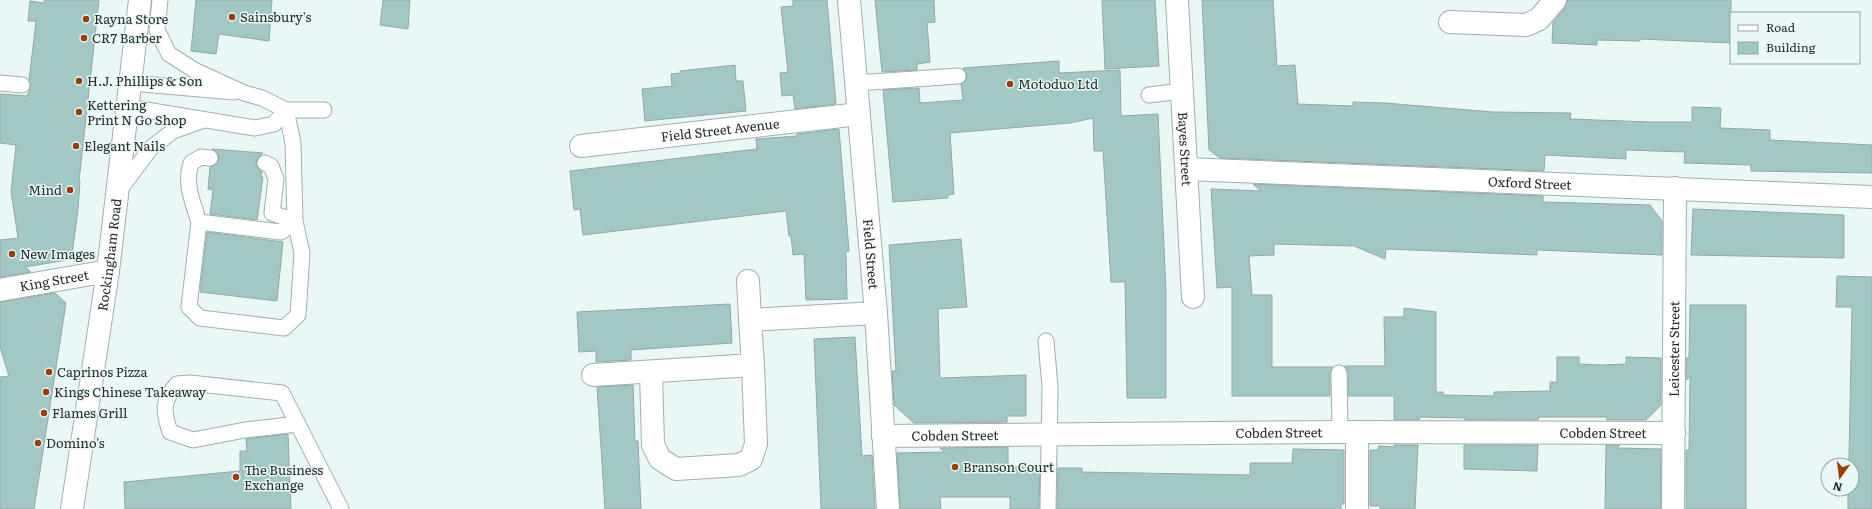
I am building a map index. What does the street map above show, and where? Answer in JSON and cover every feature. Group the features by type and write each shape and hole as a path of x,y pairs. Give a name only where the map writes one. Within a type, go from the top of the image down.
{"street":[{"name":"Rockingham Road","path":"72,509 108,272 140,0"},
{"name":"Field Street","path":"849,0 876,313 888,509"},
{"name":"Bayes Street","path":"1177,0 1194,297"},
{"path":"1450,22 1526,25 1539,19 1555,0"},
{"name":"Field Street Avenue","path":"581,146 859,114"},
{"name":"Oxford Street","path":"1187,169 1872,197"},
{"name":"Leicester Street","path":"1673,509 1675,188"},
{"name":"King Street","path":"0,290 108,272"},
{"path":"651,372 653,446 660,459 676,468 739,465 751,459 756,444 748,281"},
{"path":"750,320 876,313"},
{"path":"592,375 753,365"},
{"path":"1349,432 1357,509"},
{"name":"Cobden Street","path":"883,436 1349,432 1674,433"}],"lane":[{"path":"160,0 157,30 169,54 194,70 244,93 262,98 286,110 324,110"},
{"path":"857,83 958,76"},
{"path":"0,83 22,85"},
{"path":"131,84 244,93"},
{"path":"1150,94 1182,91"},
{"path":"128,107 255,128 274,124 286,110"},
{"path":"210,158 201,157 190,163 188,172 189,192 199,222 189,307 200,318 284,328 298,315 302,253 295,221 293,143 286,110"},
{"path":"118,193 150,148 173,131 205,120"},
{"path":"265,163 271,166 276,179 272,213 295,221"},
{"path":"199,222 281,232 295,221"},
{"path":"1046,341 1050,387 1048,434 1048,509"},
{"path":"1338,372 1349,432"},
{"path":"298,424 245,430 193,440 170,432 164,415 167,396 177,384 190,383 282,394 298,424 341,509"}],"building":[{"path":"44,0 99,0 79,181 78,210 72,255 67,260 25,267 31,272 0,277 0,240 18,238 11,191 16,145 0,143 0,94 27,96 31,86 29,80 36,21 28,21 30,1 44,3"},
{"name":"Sainsbury's","path":"196,0 272,0 269,41 219,34 216,54 191,51"},
{"path":"383,0 410,0 408,29 380,25"},
{"path":"793,0 827,0 836,104 795,109 793,95 782,96 780,73 788,72 781,7 793,6"},
{"path":"875,0 934,0 935,22 927,23 930,62 917,64 917,70 882,72"},
{"path":"1102,0 1155,0 1159,66 1105,69"},
{"path":"1202,0 1273,0 1277,66 1295,65 1298,104 1353,106 1353,102 1385,103 1493,112 1571,113 1570,119 1650,122 1692,122 1692,107 1721,108 1720,128 1770,130 1770,140 1872,145 1872,173 1751,171 1751,165 1684,163 1685,152 1626,150 1626,159 1545,155 1544,171 1220,158 1209,150"},
{"path":"1567,0 1731,0 1730,43 1640,39 1640,41 1597,40 1597,45 1552,43 1553,22 1565,8"},
{"path":"1059,61 1059,73 1120,70 1121,116 1158,114 1166,291 1166,398 1127,398 1125,282 1111,282 1103,151 1094,151 1093,118 1070,123 950,133 954,194 948,195 948,198 893,202 883,90 919,88 920,103 963,100 961,84 966,80 967,76 963,68"},
{"path":"735,65 736,81 743,81 746,111 645,121 642,89 672,86 671,74 680,73 680,71"},
{"path":"839,129 849,251 846,252 847,299 806,300 804,254 793,255 786,211 583,235 580,209 574,210 570,171 757,149 756,139 797,136 797,134"},
{"path":"212,149 263,153 257,159 256,163 258,168 262,171 261,177 263,177 257,220 210,214 213,190 208,189 210,167 217,164 219,159 218,154"},
{"path":"1253,184 1543,196 1543,202 1650,205 1662,221 1662,255 1537,250 1537,255 1386,249 1385,259 1354,246 1274,244 1274,255 1249,256 1252,295 1272,295 1272,367 1333,367 1330,373 1330,396 1232,396 1232,287 1217,288 1211,189 1261,191"},
{"path":"1693,209 1844,215 1844,258 1691,255"},
{"path":"207,232 283,242 277,301 200,292"},
{"path":"961,239 967,307 938,309 940,378 1026,375 1026,416 1007,416 1007,422 914,423 894,405 892,371 896,371 889,245"},
{"path":"1837,276 1872,277 1872,509 1848,509 1848,497 1860,497 1860,457 1849,457 1852,307 1836,307"},
{"path":"55,293 66,303 34,509 0,509 0,377 9,376 0,347 0,302"},
{"path":"730,304 732,343 631,350 631,360 596,362 596,351 579,352 577,312"},
{"path":"1690,305 1746,305 1746,509 1686,509 1686,450 1689,450 1690,377 1686,380 1686,358 1689,358"},
{"path":"1404,308 1436,312 1436,392 1443,392 1443,395 1494,396 1494,392 1550,391 1550,382 1557,382 1557,357 1579,357 1579,364 1602,365 1626,364 1626,357 1661,358 1661,405 1646,420 1607,420 1607,417 1539,417 1538,420 1465,420 1465,418 1420,417 1419,420 1394,420 1394,396 1348,396 1348,373 1345,366 1385,366 1384,317 1404,317"},
{"path":"855,337 862,456 872,455 875,509 821,509 814,339"},
{"path":"633,385 635,441 638,441 641,509 605,509 597,387"},
{"name":"The Business Exchange","path":"288,434 291,509 125,509 124,482 240,471 240,451 247,451 246,439"},
{"path":"1394,445 1418,445 1415,509 1380,509 1380,506 1370,506 1370,450 1378,450 1379,446 1394,447"},
{"path":"1464,445 1538,445 1537,471 1464,469"},
{"path":"1606,445 1620,445 1617,448 1661,449 1661,509 1605,509"},
{"name":"Branson Court","path":"1008,447 1008,467 1040,467 1039,509 1010,509 1010,497 940,497 941,509 900,509 897,453 944,452 940,448"},
{"path":"1293,449 1344,450 1344,504 1341,504 1341,509 1057,509 1058,468 1082,468 1082,472 1250,475 1250,463 1292,463"}],"place":[{"name":"Sainsbury's","path":"232,17"},
{"name":"Rayna Store","path":"86,19"},
{"name":"CR7 Barber","path":"84,38"},
{"name":"H.J. Phillips & Son","path":"79,81"},
{"name":"Motoduo Ltd","path":"1010,84"},
{"name":"Kettering Print N Go Shop","path":"79,112"},
{"name":"Elegant Nails","path":"76,146"},
{"name":"Mind","path":"70,190"},
{"name":"New Images","path":"12,254"},
{"name":"Caprinos Pizza","path":"49,372"},
{"name":"Kings Chinese Takeaway","path":"46,392"},
{"name":"Flames Grill","path":"44,413"},
{"name":"Domino's","path":"38,443"},
{"name":"Branson Court","path":"955,467"},
{"name":"The Business Exchange","path":"236,477"}]}
